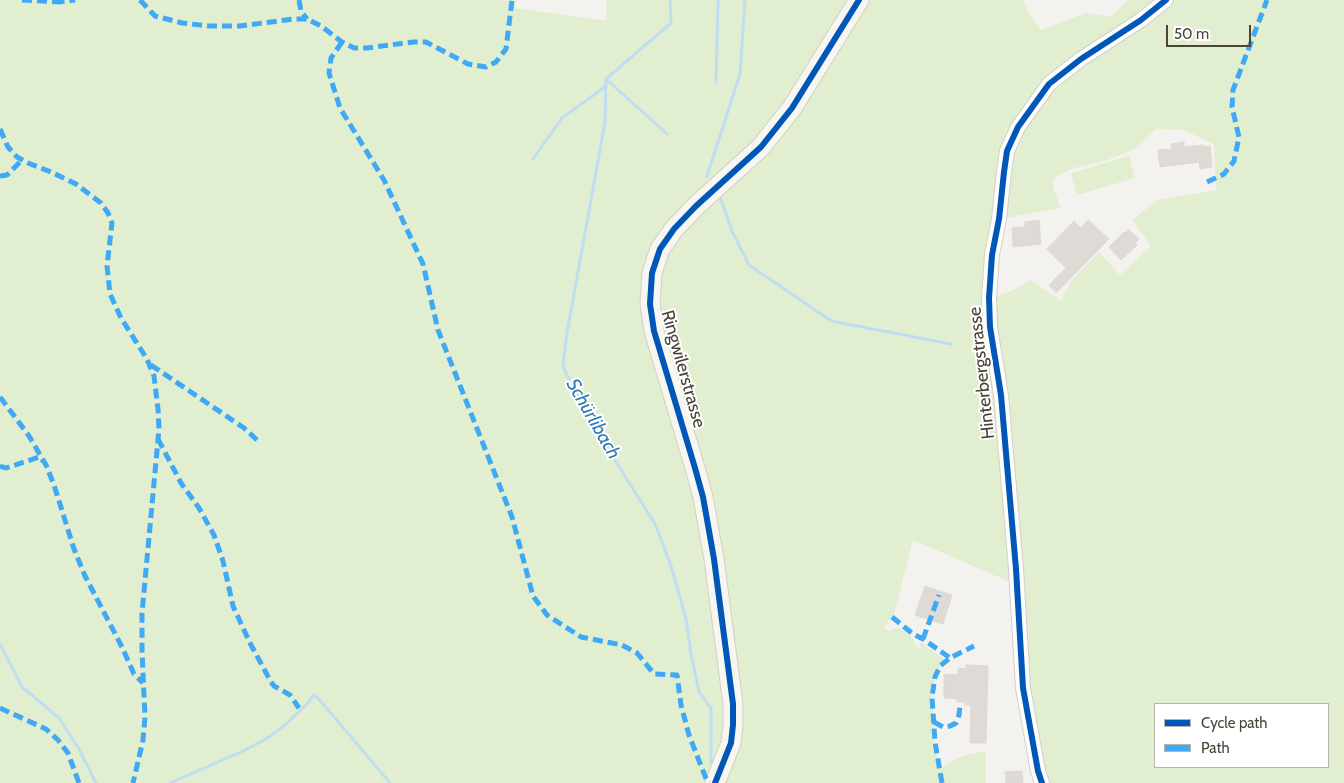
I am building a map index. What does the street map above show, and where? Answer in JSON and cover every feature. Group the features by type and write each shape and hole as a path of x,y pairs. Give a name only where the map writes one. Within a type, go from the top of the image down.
{"street":[{"name":"Ringwilerstrasse","path":"715,783 731,743 733,725 732,694 714,559 703,497 654,331 650,304 652,273 660,249 674,229 696,206 762,147 792,108 859,0"},
{"name":"Hinterbergstrasse","path":"1042,783 1038,771 1023,688 1016,569 1001,395 990,327 989,298 992,255 999,219 1007,151 1018,126 1049,84 1081,59 1141,20 1166,0"}],"green space":[{"path":"0,0 516,0 515,8 607,21 606,0 1024,0 1027,10 1041,30 1086,13 1110,17 1128,0 1344,0 1344,783 1042,783 1038,770 1017,585 913,540 894,614 883,628 890,631 894,628 899,628 914,639 915,646 921,649 919,641 947,661 940,666 935,677 932,697 939,769 962,756 986,751 986,783 0,783","holes":["1156,129 1183,130 1214,144 1216,190 1158,200 1132,220 1151,246 1120,275 1099,252 1070,282 1061,301 1030,280 1012,291 989,298 999,219 1061,208 1053,188 1054,178 1074,168 1105,161 1137,148"]},
{"path":"1129,156 1135,178 1077,195 1071,173"}],"building":[{"path":"1184,142 1184,147 1210,146 1212,167 1200,169 1199,162 1160,167 1158,150 1172,149 1171,144"},
{"path":"1039,220 1041,244 1013,247 1012,228 1025,227 1025,222"},
{"path":"1088,220 1109,239 1056,293 1049,285 1066,268 1047,249 1074,221 1081,228"},
{"path":"1129,230 1139,239 1135,243 1137,245 1121,260 1109,247 1124,232"},
{"path":"925,586 952,595 943,624 915,615"},
{"path":"966,665 988,666 986,743 970,743 971,705 965,705 965,702 957,702 957,699 944,698 944,674 958,675 958,668 966,669"},
{"path":"1022,771 1023,783 1006,783 1005,772"}],"waterway":[{"name":"Schürlibach","path":"670,0 671,23 606,79 605,122 566,339 563,367 582,405 655,524 671,566 686,619 699,692 711,708 711,762"},
{"path":"716,82 718,0"},
{"path":"707,176 740,74 745,0"},
{"path":"606,79 667,134"},
{"path":"533,159 562,118 606,86"},
{"path":"720,197 732,231 749,265 827,318 836,322 951,344"},
{"path":"0,644 22,687 59,718 79,749 96,783"},
{"path":"170,783 266,739 285,725 308,703 313,695 318,698 390,783"}],"marked path":[{"path":"22,0 59,2"},
{"path":"55,0 59,2 75,0"},
{"path":"140,0 155,16 182,23 209,26 240,26 307,19 354,48 426,42 468,64 486,67 496,62 506,49 512,0"},
{"path":"299,0 301,11 307,19"},
{"path":"1207,182 1224,174 1234,161 1239,137 1232,107 1233,90 1267,0"},
{"path":"342,42 331,58 329,73 340,108 384,180 423,264 438,330 512,517 533,596 547,615 581,637 622,645 637,653 654,674 677,675 681,705 689,735 709,783"},
{"path":"0,129 8,147 17,157 76,184 101,203 108,213 112,223 107,266 110,294 121,318 147,359 154,376 159,429 142,613 145,717 143,740 133,783"},
{"path":"0,176 7,175 22,160"},
{"path":"151,365 244,428 257,440"},
{"path":"0,397 29,436 46,465 85,576 134,674 143,683"},
{"path":"158,439 181,483 199,508 214,535 223,561 233,606 250,643 274,686 290,695 299,708"},
{"path":"0,466 6,468 39,457 43,461"},
{"path":"923,639 939,595"},
{"path":"892,617 913,634 950,658"},
{"path":"942,783 935,742 932,697 935,677 940,666 950,658 974,646"},
{"path":"934,722 943,727 956,723 960,705"},
{"path":"0,708 46,729 58,740 68,753 79,783"}],"cycle path":[{"path":"715,783 731,743 733,704 714,559 703,497 654,331 650,304 652,273 660,249 674,229 696,206 761,147 792,108 859,0"},
{"path":"1042,783 1038,771 1023,688 1016,569 1001,395 990,327 989,298 992,255 999,219 1007,151 1018,127 1049,84 1081,59 1141,20 1166,0"}]}
